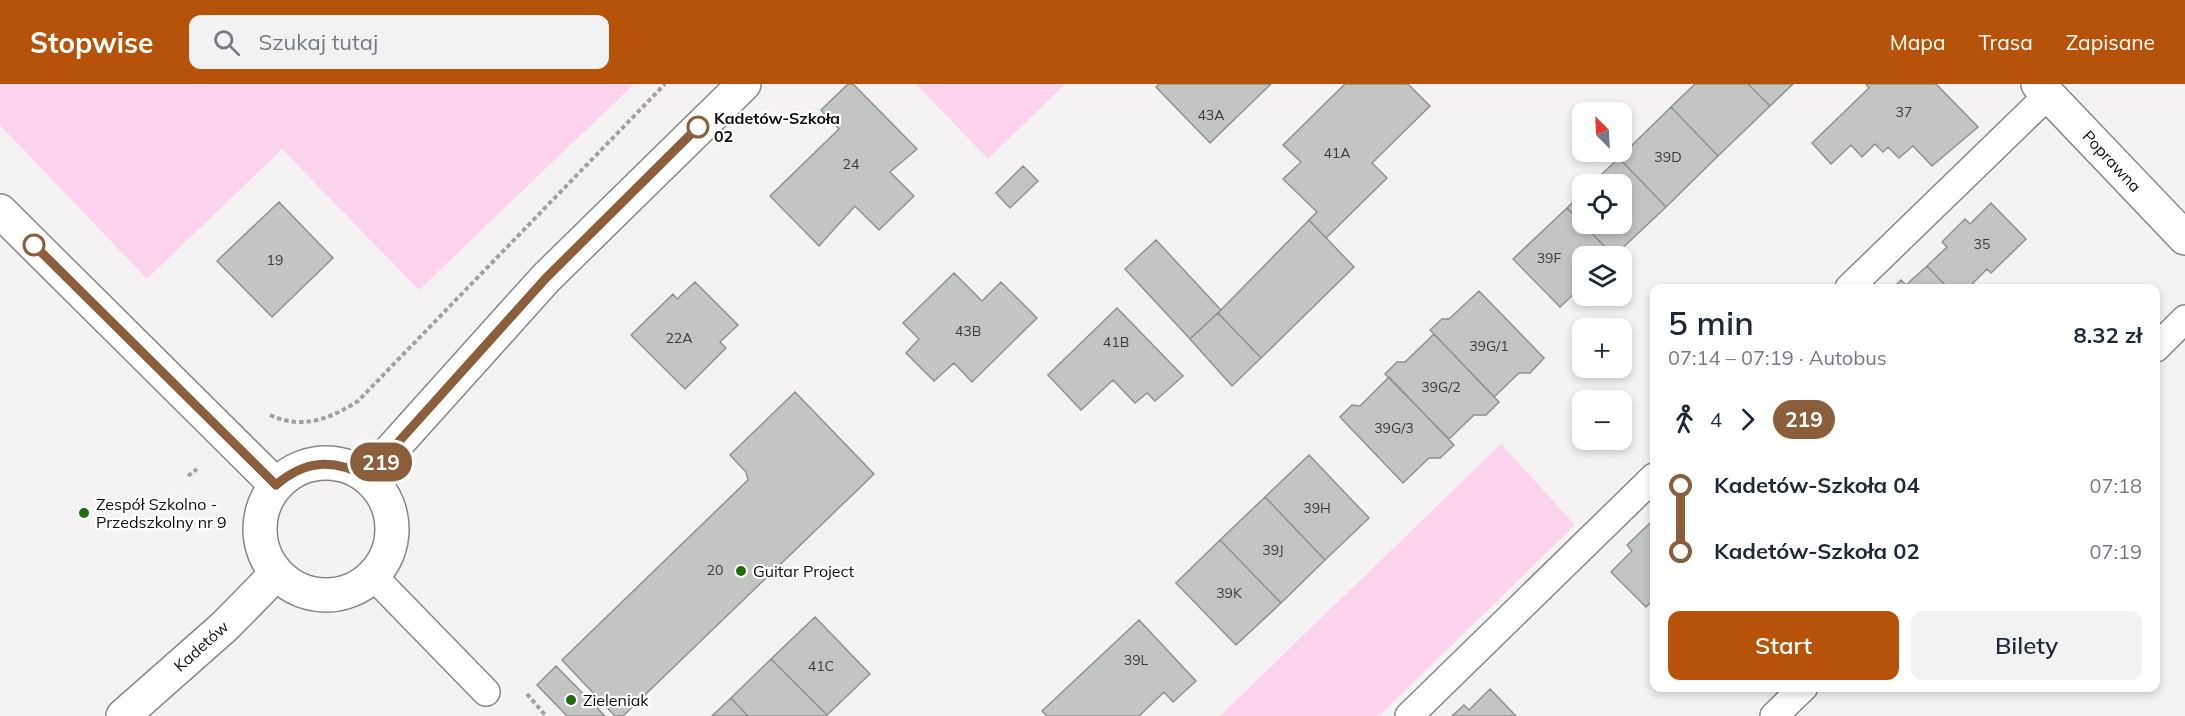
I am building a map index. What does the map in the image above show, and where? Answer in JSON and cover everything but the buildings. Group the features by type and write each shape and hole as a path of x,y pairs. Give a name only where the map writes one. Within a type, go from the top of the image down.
{"street":[{"path":"367,477 546,278 744,84"},
{"name":"Poprawna","path":"2043,89 2185,238"},
{"path":"0,211 276,485"},
{"path":"320,463 344,466 367,477 380,490 388,507 392,525 391,543 384,561 374,576 356,589 335,595 314,595 294,587 276,574 266,558 260,539 260,520 266,502 276,485 289,474 303,467 320,463"},
{"name":"Kadetów","path":"123,716 225,626 276,574"}],"lane":[{"path":"1853,284 2043,89"},
{"path":"2160,344 2185,320"},
{"path":"1409,716 1650,481"},
{"path":"374,576 486,692"},
{"path":"1773,716 1799,692"}],"path":[{"path":"267,414 284,422 305,423 336,415 358,401 665,84"}],"shaded area":[{"path":"0,84 634,84 419,290 282,149 147,279 0,125"},
{"path":"916,84 1065,84 988,159"},
{"path":"1501,444 1575,525 1379,716 1220,716"}],"bus line":[{"name":"219","path":"34,245 276,485 289,474 303,467 320,463 336,464 367,477 546,278 698,127"}],"place":[{"name":"Kadetów-Szkoła 02","path":"698,127"},
{"name":"Zespół Szkolno - Przedszkolny nr 9","path":"84,513"},
{"name":"Guitar Project","path":"741,571"},
{"name":"Zieleniak","path":"571,700"}]}
